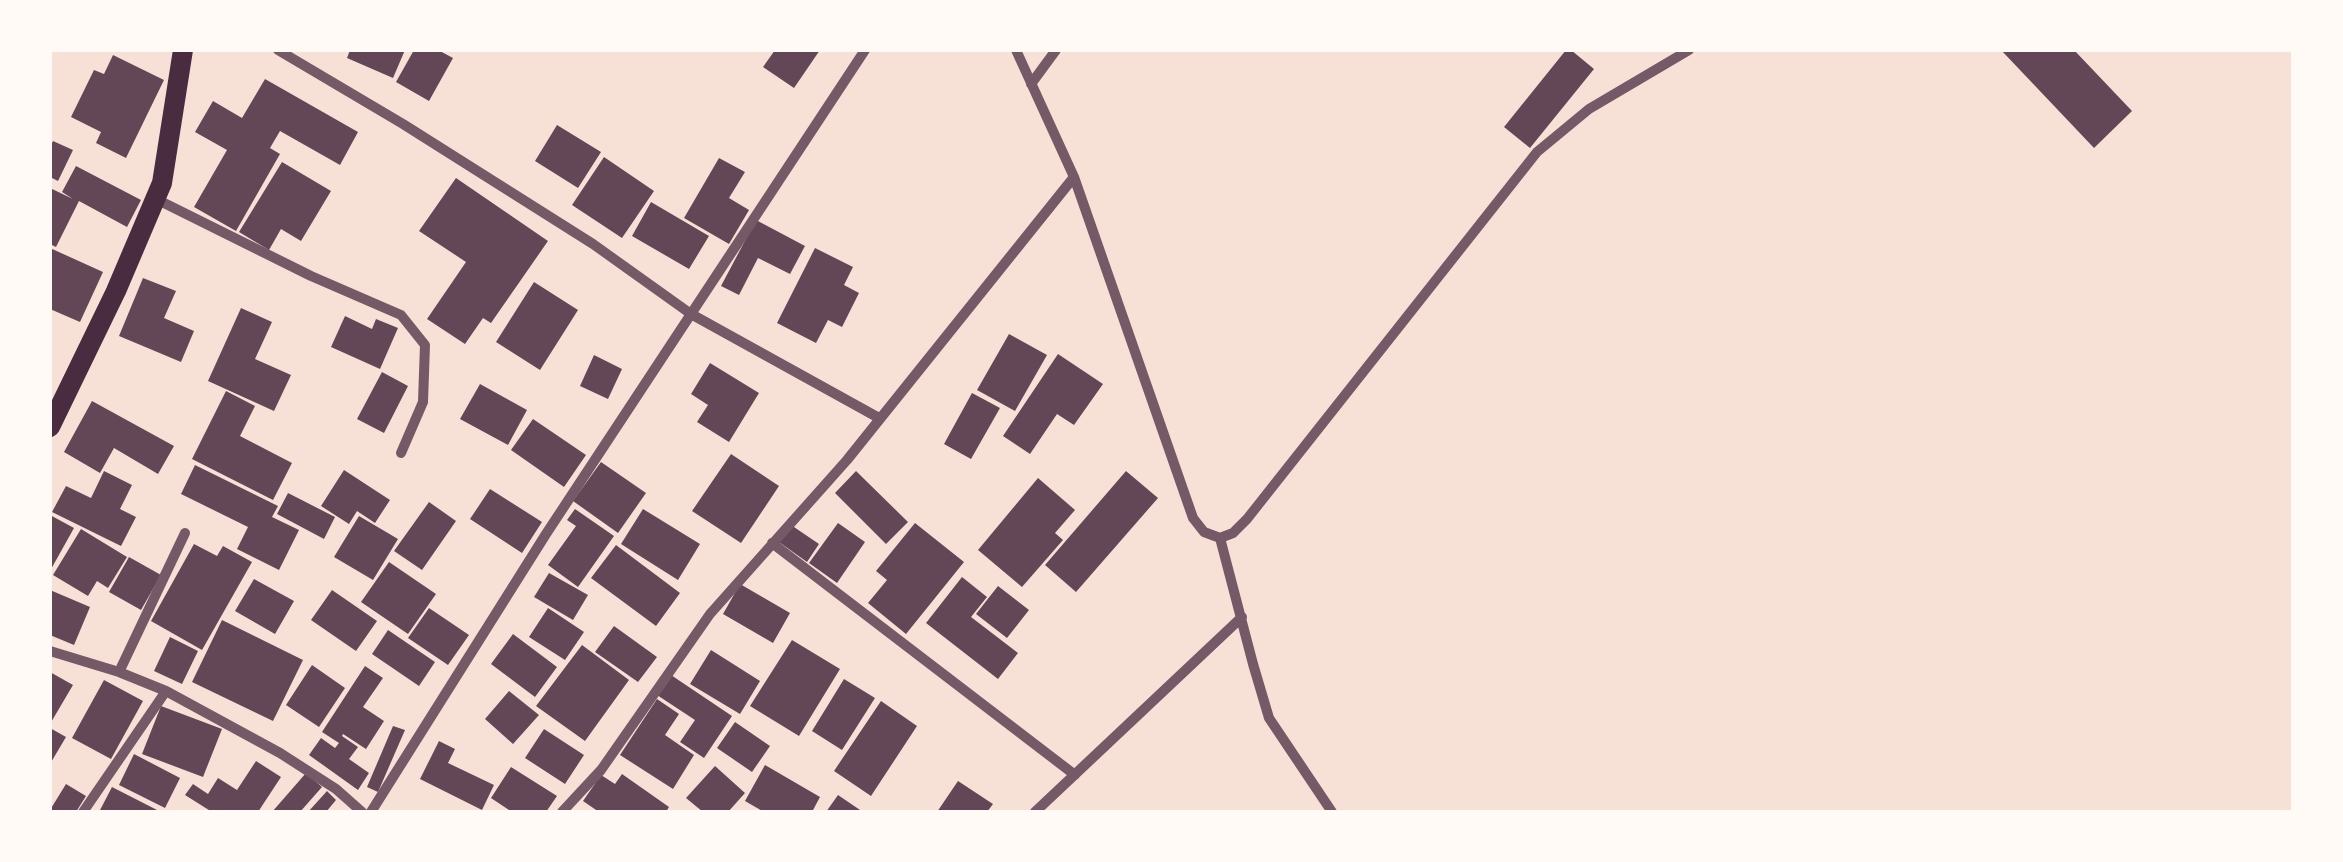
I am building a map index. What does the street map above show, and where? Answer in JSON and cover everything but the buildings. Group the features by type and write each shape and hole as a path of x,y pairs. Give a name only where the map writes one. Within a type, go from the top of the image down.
{"main road":[{"path":"50,426 156,199 168,160 183,50"}],"street":[{"path":"278,50 404,124 593,244 691,314 880,418"},
{"path":"371,812 546,534 865,50"},
{"path":"1016,50 1074,177 1193,518 1204,532 1220,538 1233,533 1247,519 1538,152 1589,109 1689,50"},
{"path":"1031,84 1056,50"},
{"path":"562,812 601,770 710,614 847,460 1074,177"},
{"path":"156,199 311,276 401,315 425,345 423,402 400,453"},
{"path":"119,672 184,533"},
{"path":"1220,538 1269,718 1332,812"},
{"path":"772,544 1075,775"},
{"path":"1036,812 1242,616"},
{"path":"50,651 166,691 280,753 362,812"},
{"path":"83,812 166,691"}]}
